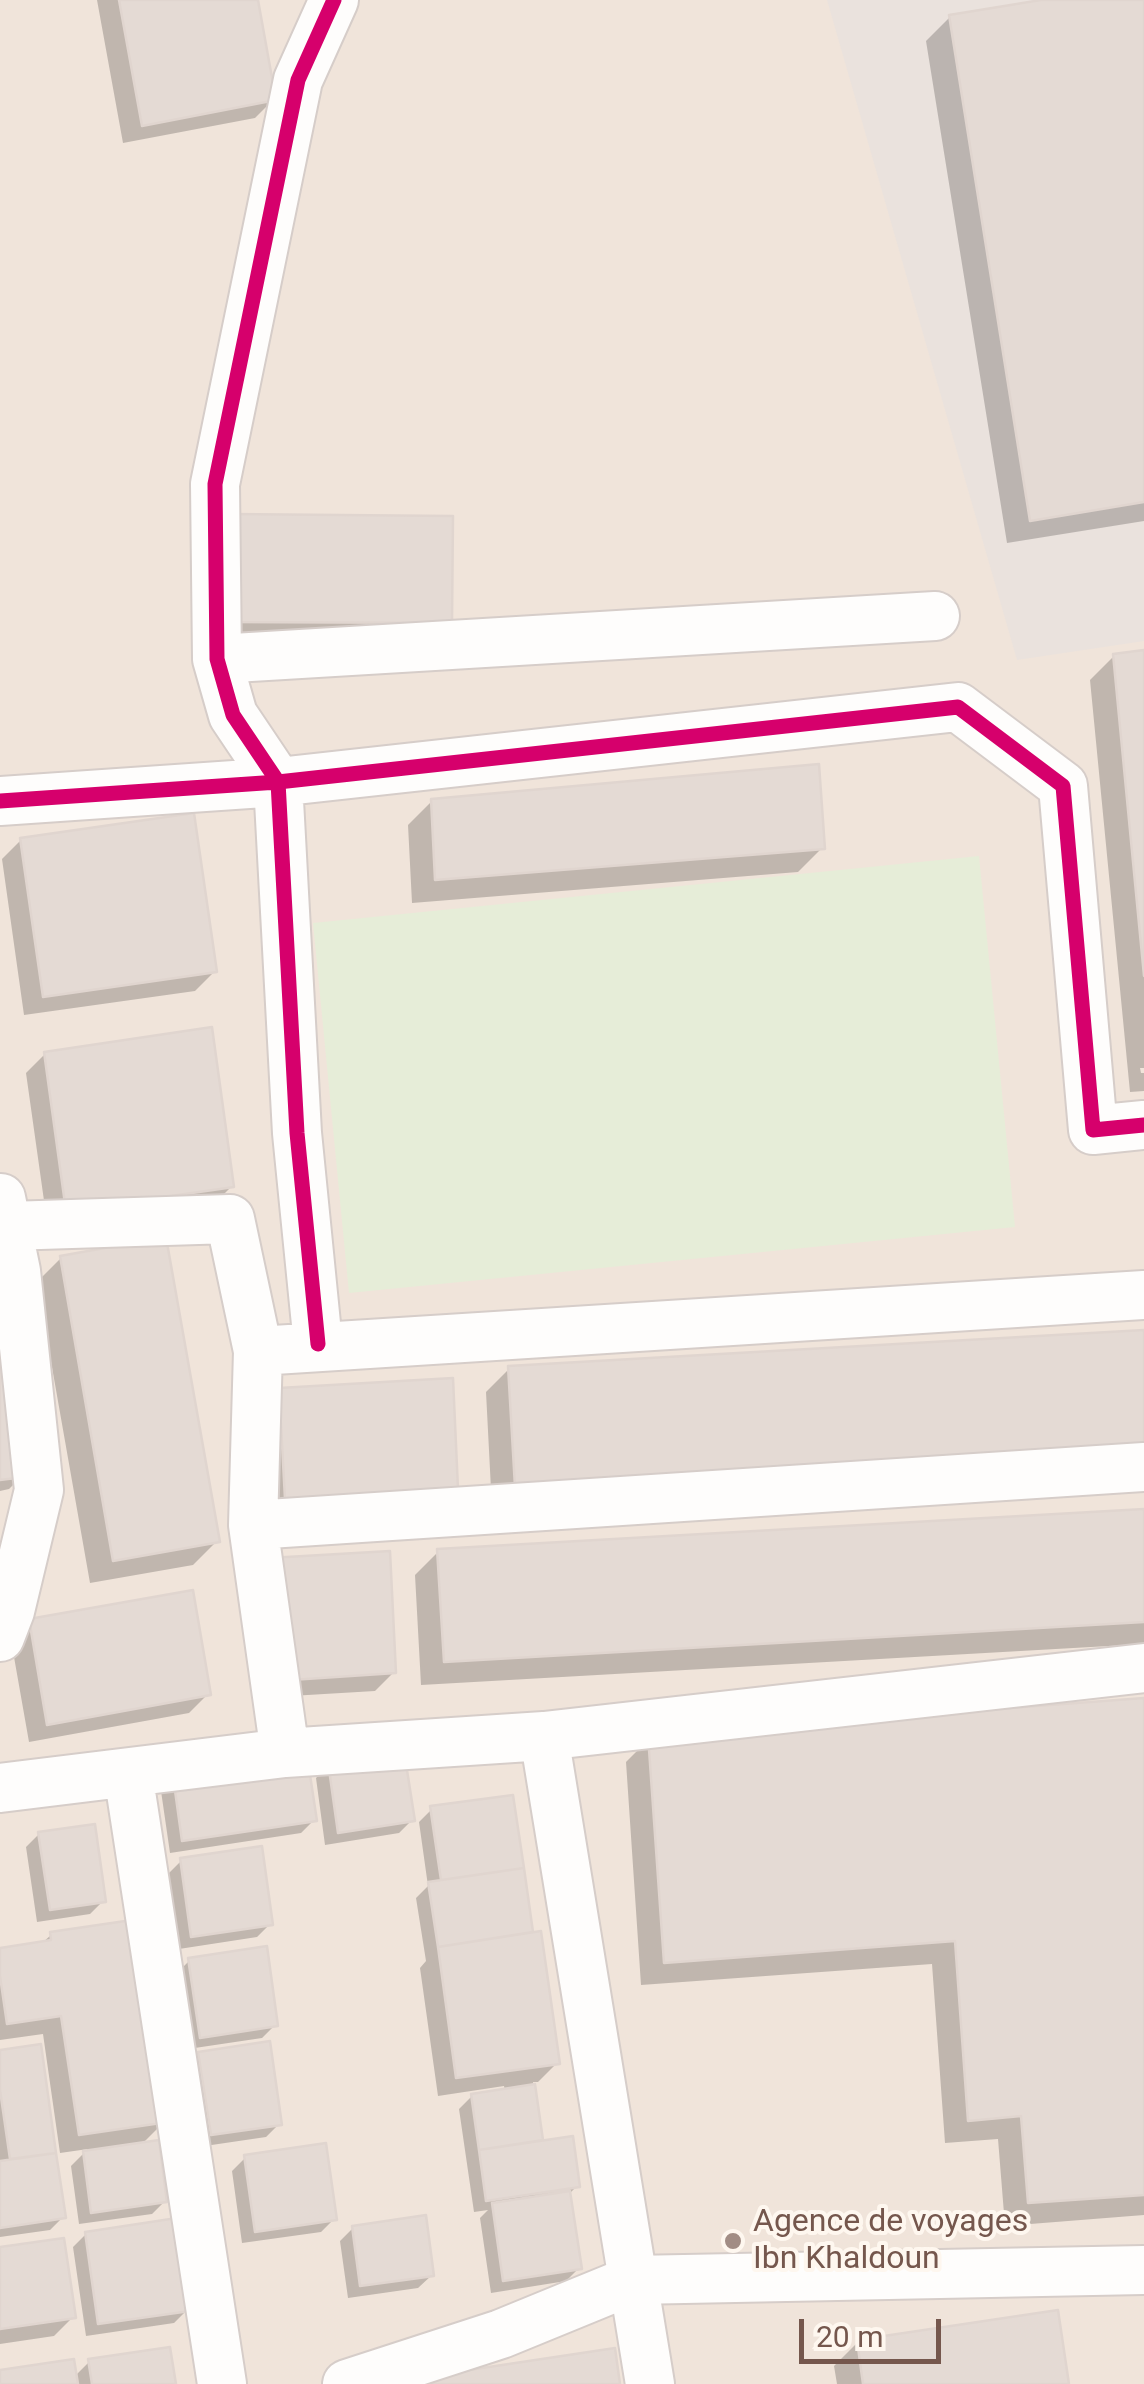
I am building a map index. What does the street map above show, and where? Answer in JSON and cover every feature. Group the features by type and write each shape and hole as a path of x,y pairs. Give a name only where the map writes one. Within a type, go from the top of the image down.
{"street":[{"path":"318,1344 296,1133 278,782 234,714 218,659 215,484 298,80 334,0"},
{"path":"218,659 935,616"},
{"path":"0,801 278,782 958,707 1063,786 1093,1130 1144,1125"},
{"path":"0,1637 10,1611 19,1493 6,1242 230,1220 258,1350 252,1525 285,1753"},
{"path":"258,1350 1144,1294"},
{"path":"252,1525 1144,1467"},
{"path":"0,1788 285,1753 544,1736 1144,1668"},
{"path":"544,1736 650,2384"},
{"path":"128,1773 222,2384"},
{"path":"347,2384 500,2334 633,2280 1144,2270"}],"shaded area":[{"path":"0,0 1144,0 1144,2384 0,2384"},
{"path":"827,0 1144,0 1144,641 1017,660"}],"green space":[{"path":"979,856 1015,1227 349,1293 313,923"}],"building":[{"path":"119,0 258,0 276,100 142,126"},
{"path":"1041,0 1144,0 1144,502 1030,521 949,15"},
{"path":"230,514 453,516 452,623 230,622"},
{"path":"1144,650 1144,976 1113,654"},
{"path":"819,764 825,849 435,880 431,799"},
{"path":"194,813 217,972 43,997 20,838"},
{"path":"212,1027 234,1187 66,1211 44,1052"},
{"path":"166,1237 220,1542 113,1561 60,1256"},
{"path":"1144,1330 1144,1451 515,1487 508,1366"},
{"path":"0,1332 24,1477 0,1480"},
{"path":"453,1378 458,1489 285,1499 279,1388"},
{"path":"1144,1509 1144,1622 444,1662 437,1549"},
{"path":"390,1551 396,1673 276,1681 269,1558"},
{"path":"193,1590 211,1695 47,1725 29,1619"},
{"path":"1144,1698 1144,2195 1028,2203 1021,2116 968,2121 955,1941 664,1963 648,1735"},
{"path":"404,1751 415,1821 338,1833 328,1762"},
{"path":"307,1755 317,1821 182,1841 173,1776"},
{"path":"513,1795 524,1868 441,1880 430,1806"},
{"path":"95,1824 106,1902 50,1910 38,1832"},
{"path":"262,1846 273,1925 191,1937 180,1858"},
{"path":"524,1868 533,1932 438,1947 428,1882"},
{"path":"139,1919 168,2122 79,2135 61,2016 7,2024 0,1948 51,1940 50,1932"},
{"path":"541,1931 560,2064 456,2078 438,1947"},
{"path":"267,1946 278,2026 200,2038 188,1958"},
{"path":"270,2041 282,2125 211,2135 198,2052"},
{"path":"41,2044 56,2153 10,2159 0,2090 0,2050"},
{"path":"535,2084 543,2140 479,2150 471,2094"},
{"path":"573,2136 580,2187 486,2201 479,2150"},
{"path":"159,2140 167,2202 91,2213 83,2151"},
{"path":"326,2143 337,2220 255,2232 244,2155"},
{"path":"56,2153 66,2218 0,2228 0,2161"},
{"path":"570,2191 582,2269 503,2281 492,2203"},
{"path":"426,2215 434,2276 360,2286 352,2226"},
{"path":"177,2218 190,2311 98,2324 85,2232"},
{"path":"64,2238 76,2318 0,2329 0,2247"},
{"path":"1058,2310 1069,2384 863,2384 857,2340"},
{"path":"170,2347 176,2384 92,2384 88,2359"},
{"path":"615,2348 620,2384 409,2384 409,2379"},
{"path":"74,2359 78,2384 0,2384 0,2370"}],"cycle path":[{"path":"318,1344 297,1133 278,782 233,715 217,659 215,484 298,80 334,0"},
{"path":"0,801 278,782 958,707 1063,786 1093,1130 1144,1125"}],"place":[{"name":"Agence de voyages Ibn Khaldoun","path":"733,2241"}]}
